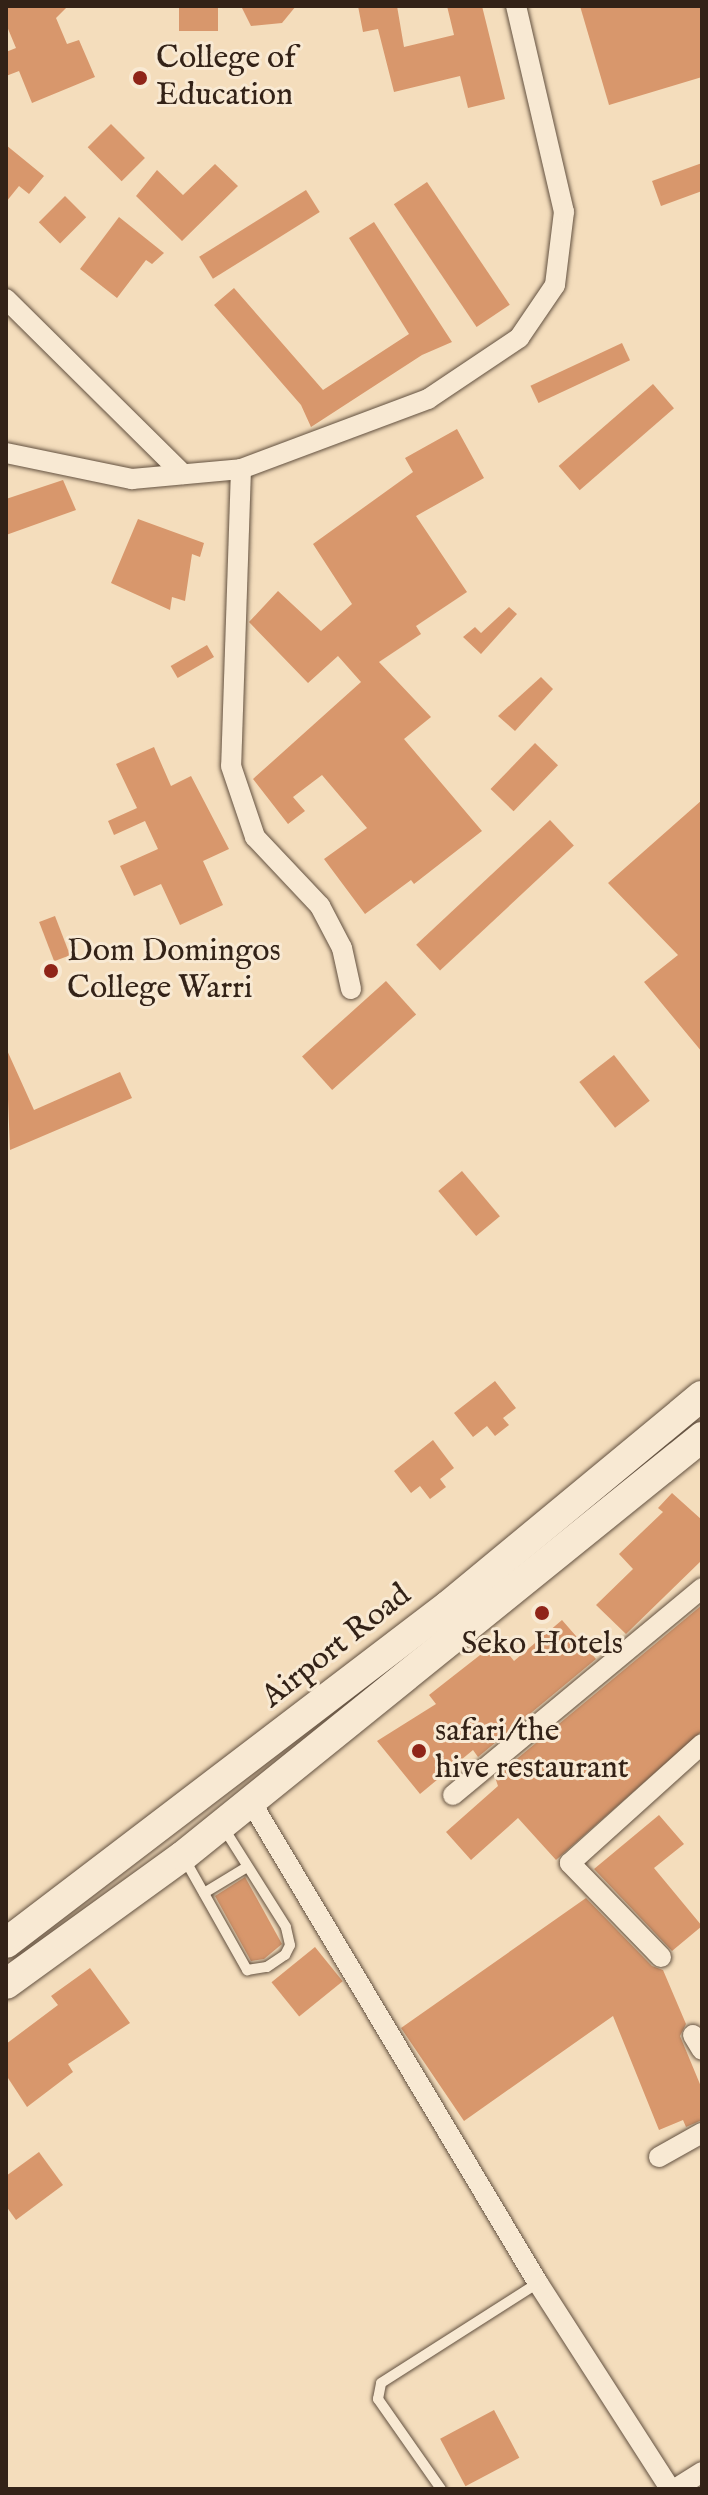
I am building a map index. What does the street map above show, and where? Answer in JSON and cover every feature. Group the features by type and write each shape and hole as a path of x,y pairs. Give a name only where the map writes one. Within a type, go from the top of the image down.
{"main road":[{"name":"Airport Road","path":"6,1943 449,1605 702,1396"},
{"name":"Airport Road","path":"6,1984 183,1856 702,1437"},
{"path":"79,1890 101,1915"}],"street":[{"path":"6,453 132,479 241,469 428,399 519,338 555,285 564,212 516,6"},
{"path":"6,299 183,474"},
{"path":"241,469 231,766 255,837 320,906 342,948 351,989"},
{"path":"453,1795 702,1588"},
{"path":"661,1957 570,1863 702,1744"},
{"path":"251,1802 538,2283 673,2489 702,2472"},
{"path":"659,2157 702,2133"}],"lane":[{"path":"183,1856 247,1970 267,1967 290,1945 286,1927 221,1826"},
{"path":"204,1893 247,1867"},
{"path":"441,2489 378,2399 381,2383 538,2283"}],"building":[{"path":"6,6 68,6 56,18 67,44 79,40 95,77 32,103 19,71 6,76 6,52 16,48 6,24"},
{"path":"179,6 218,6 218,31 179,31"},
{"path":"241,6 296,6 282,23 251,26"},
{"path":"358,6 397,6 404,47 454,35 447,6 482,6 505,99 468,108 460,76 394,92 378,29 363,32"},
{"path":"580,6 702,6 702,77 609,105"},
{"path":"111,124 145,158 122,181 88,147"},
{"path":"6,145 44,176 29,194 19,186 6,202"},
{"path":"702,163 702,191 661,206 652,181"},
{"path":"215,164 238,186 182,241 136,196 157,170 183,195"},
{"path":"427,182 510,305 477,327 394,204"},
{"path":"306,190 320,212 213,279 199,257"},
{"path":"65,196 86,217 60,243 39,222"},
{"path":"119,217 164,253 152,264 146,260 117,298 80,269"},
{"path":"374,222 452,342 422,355 311,427 301,405 214,305 234,288 323,390 409,334 349,238"},
{"path":"622,343 630,360 538,403 530,386"},
{"path":"653,384 674,408 580,490 559,466"},
{"path":"457,429 484,478 416,516 467,592 416,626 421,634 379,662 431,717 404,739 482,831 414,884 411,880 365,914 324,859 367,828 322,775 293,797 305,811 288,824 253,779 361,682 338,656 308,683 249,622 278,591 321,631 352,604 313,544 413,472 405,458"},
{"path":"63,480 76,510 6,535 6,499"},
{"path":"138,519 204,543 200,557 192,554 185,601 172,597 170,610 111,583"},
{"path":"509,607 517,614 481,654 463,637 475,627 481,633"},
{"path":"207,645 214,657 178,678 171,666"},
{"path":"541,677 553,689 515,731 498,716"},
{"path":"535,743 558,765 514,811 491,789"},
{"path":"154,747 171,786 191,776 229,849 203,861 223,905 180,925 161,884 134,896 120,866 158,849 145,821 114,835 108,821 137,808 116,764"},
{"path":"702,800 702,1052 644,982 678,955 608,883"},
{"path":"550,820 574,846 440,970 416,945"},
{"path":"55,916 70,955 54,961 39,922"},
{"path":"386,981 416,1014 332,1090 302,1057"},
{"path":"6,1048 34,1110 120,1072 132,1098 10,1150"},
{"path":"614,1055 650,1101 615,1128 579,1082"},
{"path":"462,1171 500,1216 476,1236 438,1191"},
{"path":"495,1381 516,1408 503,1418 509,1425 495,1436 487,1426 473,1437 454,1413"},
{"path":"433,1440 454,1468 440,1479 446,1487 430,1499 420,1486 411,1493 394,1471"},
{"path":"672,1493 702,1520 702,1560 626,1634 596,1605 633,1569 619,1554 663,1512 658,1508"},
{"path":"702,1605 702,1731 556,1860 518,1818 471,1860 446,1832 498,1786 495,1777"},
{"path":"562,1620 596,1659 478,1757 473,1750 420,1794 377,1741 436,1704 429,1695 498,1641 514,1661"},
{"path":"659,1815 684,1844 654,1868 702,1926 672,1951 594,1869"},
{"path":"245,1877 282,1944 264,1959 251,1961 215,1896"},
{"path":"586,1898 652,1966 663,1970 686,2024 680,2036 702,2089 702,2120 686,2127 683,2120 659,2130 613,2016 464,2121 401,2028"},
{"path":"315,1947 343,1981 299,2016 271,1982"},
{"path":"90,1968 130,2023 68,2064 73,2072 27,2107 6,2075 6,2044 58,2005 51,1996"},
{"path":"39,2152 63,2185 16,2220 6,2206 6,2176"},
{"path":"494,2410 519,2458 465,2486 440,2439"}],"place":[{"name":"College of Education","path":"140,78"},
{"name":"Dom Domingos College Warri","path":"51,971"},
{"name":"Seko Hotels","path":"542,1613"},
{"name":"safari/the hive restaurant","path":"419,1751"}]}
